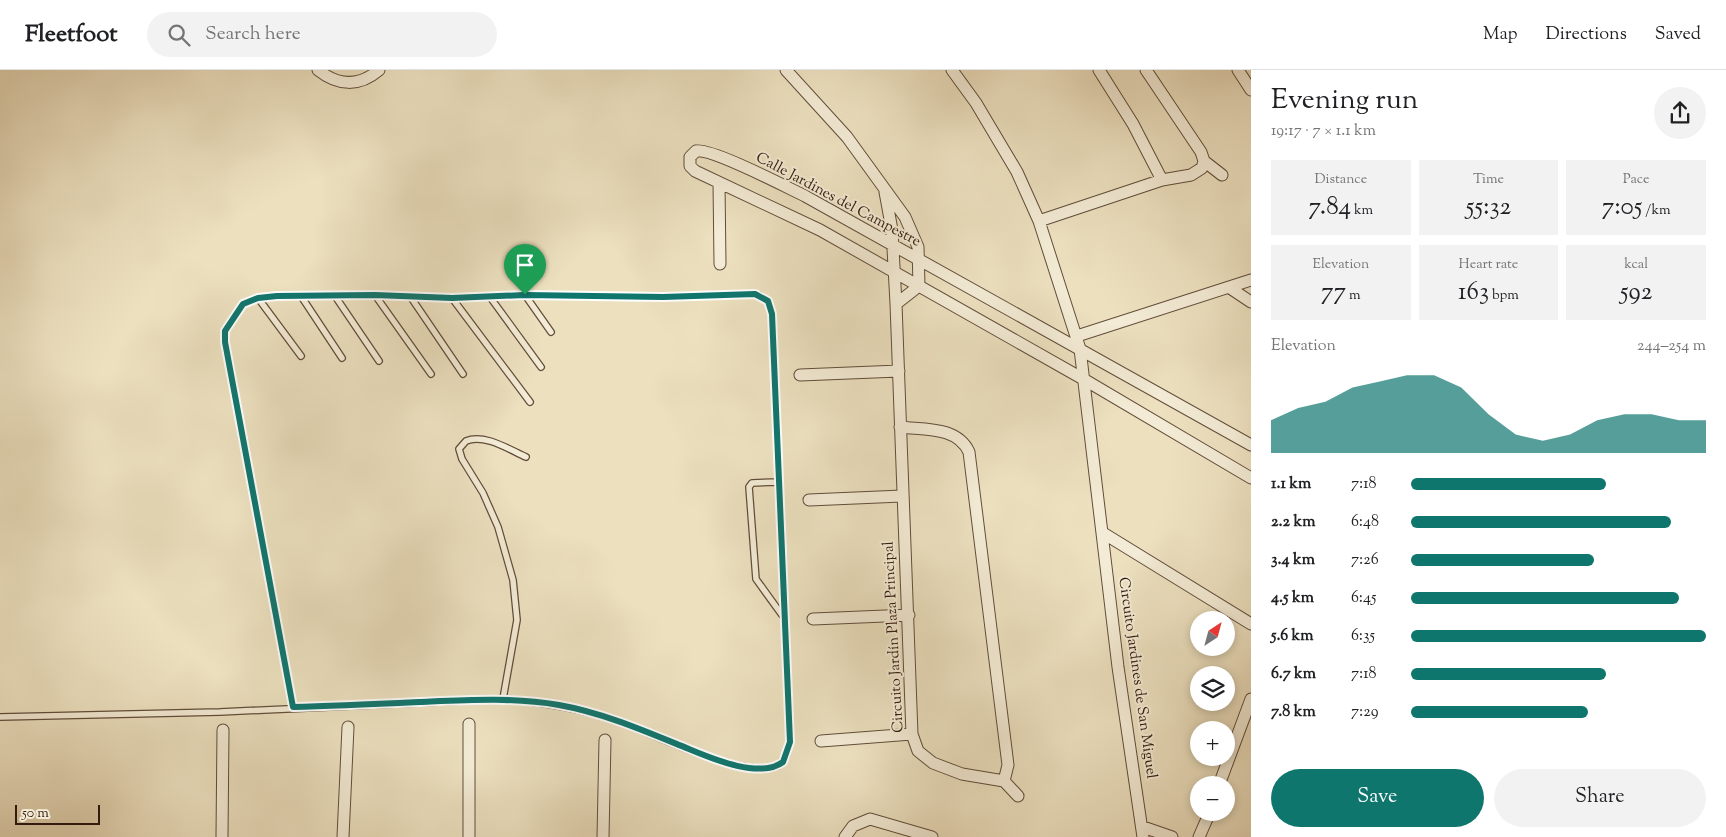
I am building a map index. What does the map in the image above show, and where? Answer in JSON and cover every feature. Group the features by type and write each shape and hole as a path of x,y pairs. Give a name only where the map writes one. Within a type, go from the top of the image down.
{"street":[{"path":"318,70 328,78 342,83 357,83 370,78 379,70"},
{"path":"786,70 847,137 909,225 920,259 919,286 896,304"},
{"name":"Circuito Jardines de San Miguel","path":"952,70 1000,140 1039,222 1080,348 1118,667 1143,832 1172,837"},
{"path":"1099,70 1133,124 1162,180"},
{"path":"1146,70 1192,137 1204,161 1222,175"},
{"path":"1238,70 1251,90"},
{"name":"Calle Jardines del Campestre","path":"1251,445 1080,348 997,305 920,259 893,247 864,229 760,174 699,150 694,152 689,161 692,169 787,213 852,248 1085,380 1251,478"},
{"path":"1039,222 1162,180 1191,176 1200,171 1204,161"},
{"path":"719,183 720,264"},
{"name":"Circuito Jardín Plaza Principal","path":"885,192 893,247 896,304 912,734 918,752 933,763 962,774 1004,782"},
{"path":"852,248 864,229"},
{"path":"1076,336 1251,280"},
{"path":"1230,288 1251,302"},
{"path":"800,375 898,371"},
{"path":"900,427 953,434 963,440 970,452 1008,765 1004,782 1018,796"},
{"path":"809,500 902,496"},
{"name":"Circuito Jardines de San Miguel","path":"1103,533 1251,624"},
{"path":"813,619 909,615"},
{"path":"1222,776 1251,699"},
{"path":"469,837 470,724"},
{"path":"343,837 348,727"},
{"path":"222,837 223,730"},
{"path":"821,741 912,734"},
{"path":"603,837 605,740"},
{"path":"845,837 854,826 861,821 870,819 932,837"},
{"path":"1199,837 1206,821"}],"lane":[{"path":"0,717 220,712 293,707 503,699 542,702 577,709 630,726 725,762 744,767 771,768 783,762 790,742 783,616 772,314 770,306 764,297 755,294 663,297 525,295 452,298 375,295 258,298 243,304 225,331 225,342 293,707"},
{"path":"375,295 431,374"},
{"path":"525,295 551,332"},
{"path":"301,296 342,358"},
{"path":"335,296 379,360"},
{"path":"410,296 463,374"},
{"path":"490,297 541,367"},
{"path":"258,298 301,356"},
{"path":"452,298 530,402"},
{"path":"503,699 517,620 513,580 498,527 483,493 462,459 459,449 466,441 478,439 499,445 526,457"},
{"path":"778,482 752,482 749,487 756,579 783,616"}],"route":[{"path":"755,294 764,297 768,301 772,314 784,651 790,742 783,762 778,766 771,768 744,767 725,762 609,719 577,709 542,702 503,699 293,707 280,628 229,372 225,331 231,320 243,304 250,300 277,296 375,295 452,298 525,295 663,297 755,294"}]}
